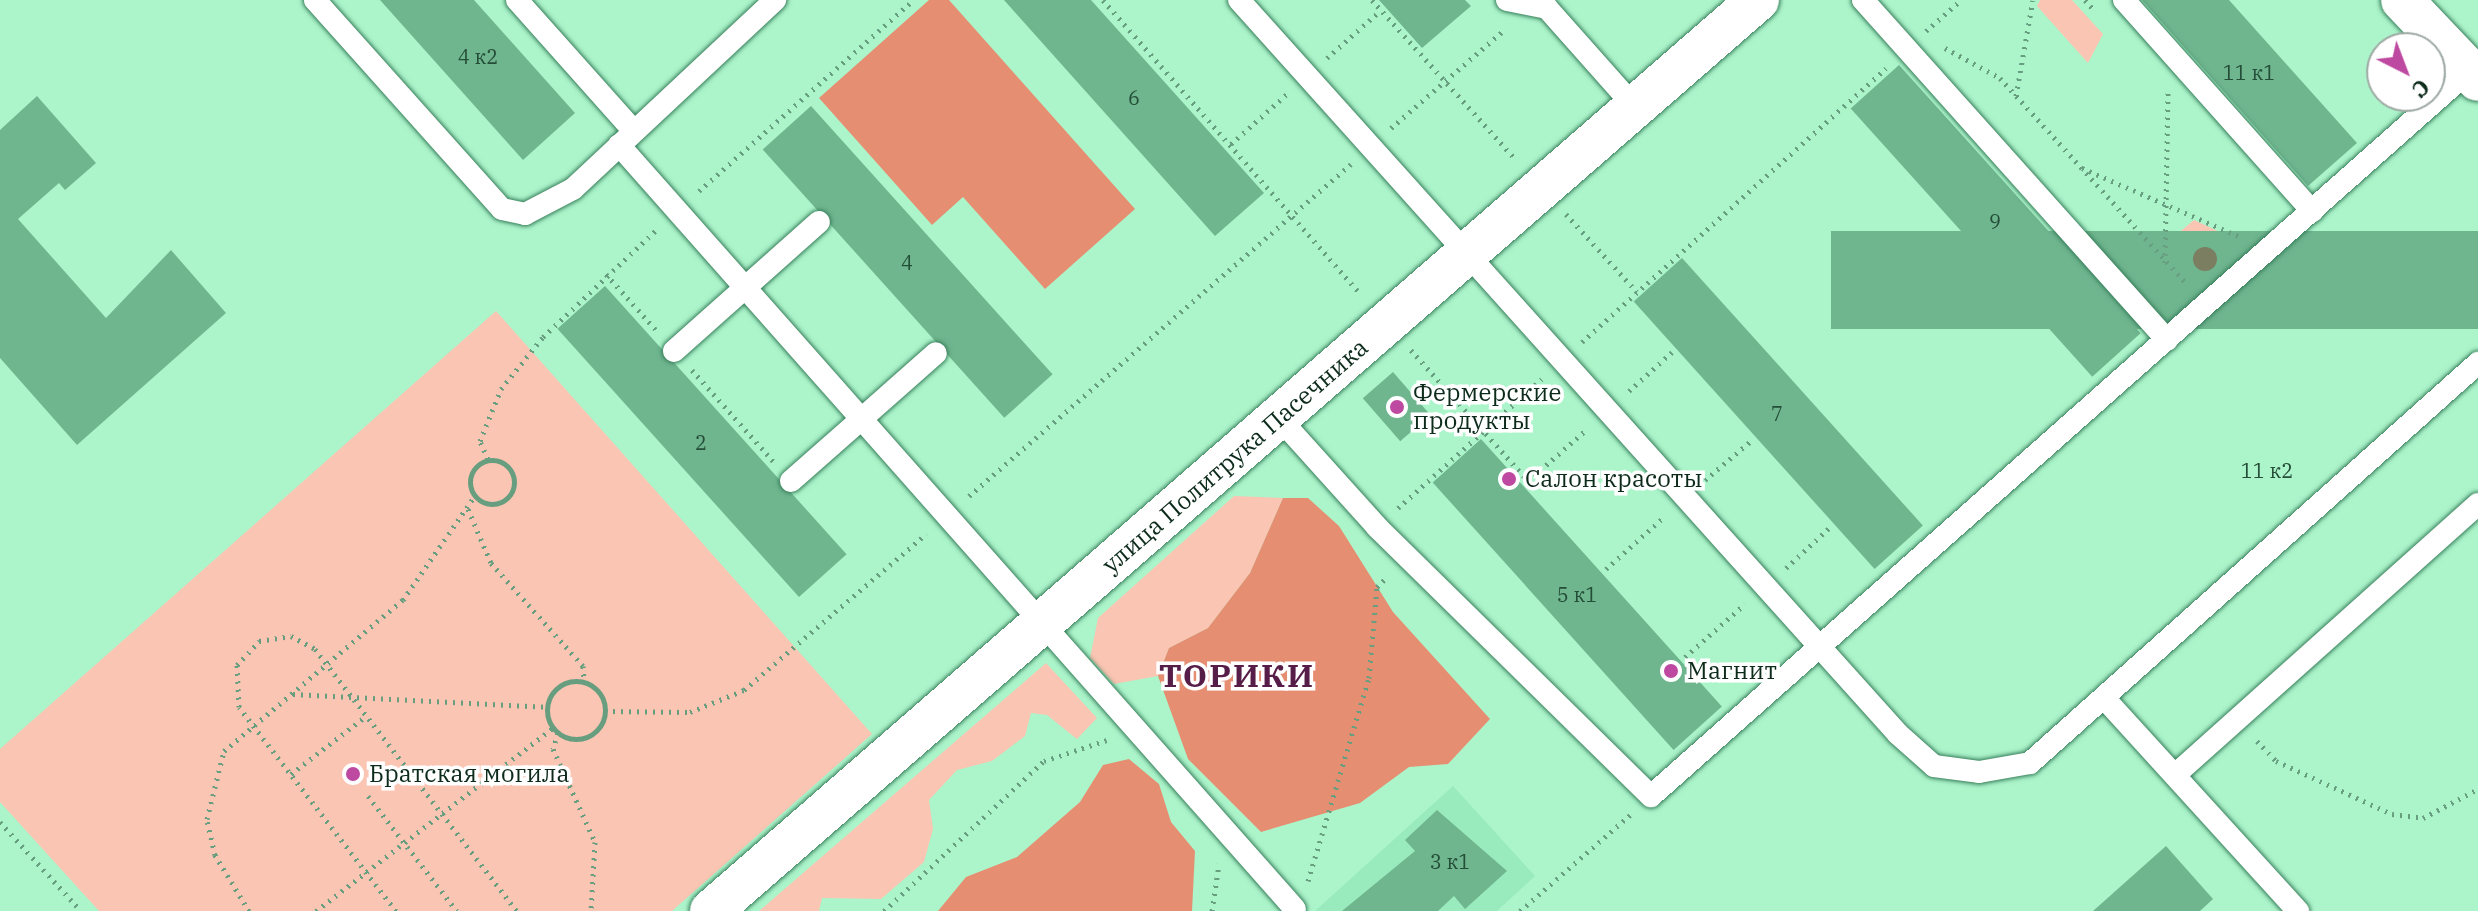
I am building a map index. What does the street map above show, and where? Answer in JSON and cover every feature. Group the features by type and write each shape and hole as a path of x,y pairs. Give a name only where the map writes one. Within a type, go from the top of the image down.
{"street":[{"name":"улица Политрука Пасечника","path":"711,911 1758,0"},
{"path":"2402,0 2474,76"}],"lane":[{"path":"315,0 502,209 525,214 547,204 625,137 770,2"},
{"path":"517,0 625,137 677,210 1295,909"},
{"path":"1239,0 1606,412 1821,648 1934,766 1979,772 2030,763 2478,363"},
{"path":"1507,0 1547,8 1635,107"},
{"path":"1863,0 1913,44 2167,340"},
{"path":"2124,0 2312,211"},
{"path":"1279,418 1377,527 1651,796 2312,211 2474,76"},
{"path":"674,351 819,222"},
{"path":"791,481 936,353"},
{"path":"2176,774 2478,504"},
{"path":"2105,699 2176,774 2285,907"}],"path":[{"path":"474,497 496,505 514,490 510,467 488,459 480,441 501,389 606,274 913,0"},
{"path":"1103,0 1365,299"},
{"path":"1372,0 1637,292"},
{"path":"1377,527 1961,0"},
{"path":"2016,96 2033,0"},
{"path":"605,711 690,712 744,690 1530,7"},
{"path":"1913,44 1969,55 2016,96 2165,263 2208,304"},
{"path":"2165,263 2168,93 2179,62"},
{"path":"2080,167 2248,240 2262,256"},
{"path":"606,274 791,481"},
{"path":"1399,337 1528,481 1672,352"},
{"path":"249,911 215,855 207,819 214,772 252,724 328,667 403,600 474,497 470,474 488,459"},
{"path":"467,508 491,563 583,666 584,681"},
{"path":"1295,909 1369,678 1377,587 1408,557"},
{"path":"396,911 252,724 233,681 237,665 259,641 291,636 328,667 517,911"},
{"path":"584,681 602,694 605,711 591,735 558,733 553,728 546,707 561,684 584,681"},
{"path":"293,694 546,707"},
{"path":"291,774 366,716"},
{"path":"2237,719 2276,761 2392,814 2423,818 2478,789"},
{"path":"884,911 1044,761 1100,746 1128,721"},
{"path":"316,911 553,728"},
{"path":"558,733 553,749 595,842 591,911"},
{"path":"368,796 457,911"},
{"path":"1520,911 1651,796"},
{"path":"0,822 81,911"}],"shaded area":[{"path":"929,0 949,0 1135,209 1045,289 963,197 932,225 819,98"},
{"path":"2040,0 2072,0 2103,34 2088,63 2037,6"},
{"path":"2194,220 2222,233 2179,274 2169,259 2170,240"},
{"path":"496,311 872,734 672,911 99,911 0,802 0,749"},
{"path":"1234,496 1283,498 1250,573 1208,628 1169,648 1158,676 1114,684 1090,658 1098,618"},
{"path":"1283,498 1308,498 1339,526 1393,612 1490,719 1448,764 1409,767 1360,803 1261,832 1188,759 1158,676 1169,648 1208,628 1250,573"},
{"path":"1046,663 1097,718 1077,739 1047,715 1031,713 1025,736 992,761 957,770 929,800 933,829 924,862 881,899 822,898 819,911 759,911"},
{"path":"1129,759 1159,784 1171,822 1195,851 1192,911 938,911 966,877 1017,857 1080,802 1103,765"},
{"path":"1453,786 1535,876 1497,911 1315,911"}],"building":[{"path":"380,0 474,0 575,113 523,160"},
{"path":"1004,0 1091,0 1264,193 1215,236"},
{"path":"1379,0 1465,0 1471,6 1422,48"},
{"path":"2142,0 2229,0 2357,143 2308,186"},
{"path":"1899,65 2141,333 2092,377 1851,108"},
{"path":"37,96 96,163 65,190 59,183 18,219 106,318 171,250 226,313 77,445 0,358 0,130"},
{"path":"811,106 1053,374 1004,418 763,149"},
{"path":"1831,231 2478,231 2478,329 1831,329"},
{"path":"1682,258 1923,526 1875,569 1634,301"},
{"path":"605,286 847,554 799,597 557,329"},
{"name":"Фермерские продукты","path":"1393,372 1430,415 1400,441 1363,398"},
{"path":"1481,439 1722,707 1674,750 1433,482"},
{"path":"1437,810 1507,871 1465,909 1454,896 1438,911 1342,911 1415,851 1405,840"},
{"path":"2166,846 2213,899 2200,911 2093,911"}],"place":[{"name":"Фермерские продукты","path":"1397,407"},
{"name":"Салон красоты","path":"1509,479"},
{"name":"Магнит","path":"1671,671"},
{"name":"Братская могила","path":"353,774"}],"district":[{"name":"ТОРИКИ","path":"1237,675"}]}
